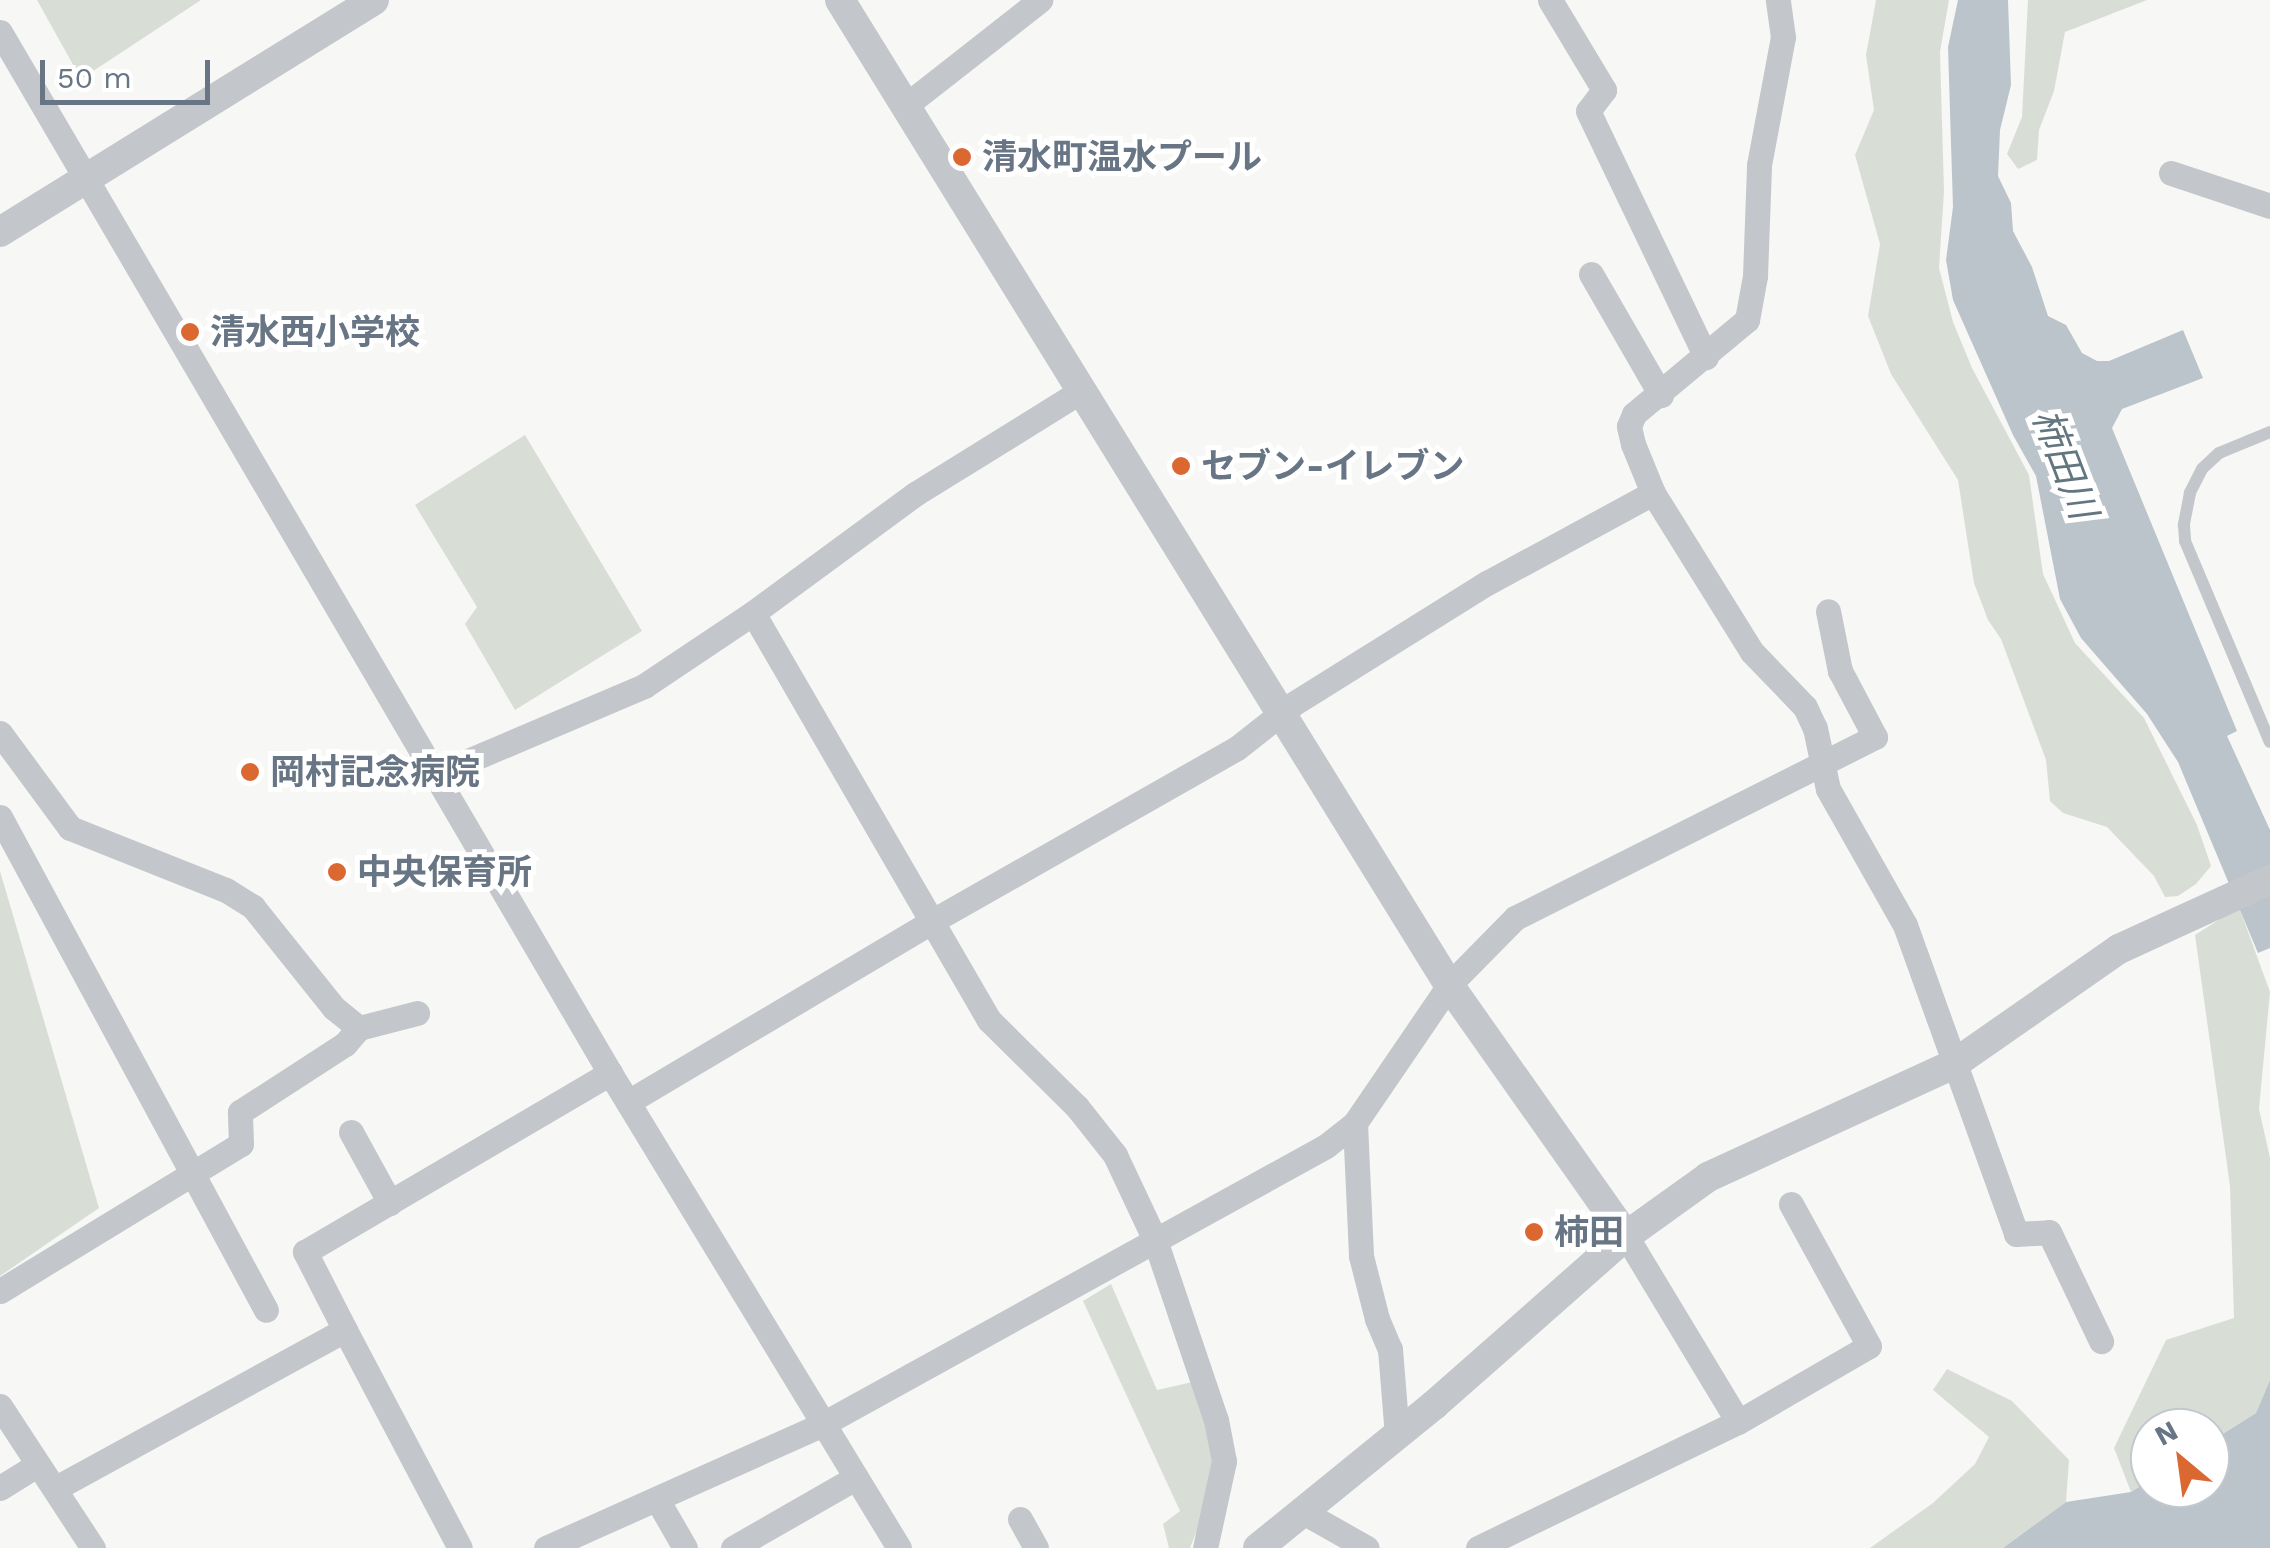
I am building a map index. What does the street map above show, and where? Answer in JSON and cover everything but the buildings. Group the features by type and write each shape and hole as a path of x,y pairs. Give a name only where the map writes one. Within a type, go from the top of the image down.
{"street":[{"path":"0,232 374,0"},
{"path":"840,0 1449,985 1626,1236 1738,1422"},
{"path":"905,106 1040,0"},
{"path":"1550,0 1604,90 1588,111 1706,356"},
{"path":"1778,0 1783,37 1759,165 1755,276 1747,320 1634,414 1630,426 1653,493 1752,652 1806,707 1815,728 1820,766 1828,789 1905,926 2016,1234 2049,1232 2101,1340"},
{"path":"0,32 610,1074 899,1548"},
{"path":"2171,173 2270,206"},
{"path":"1591,274 1661,395"},
{"path":"436,774 644,686 753,613 915,494 1081,391"},
{"path":"628,1102 929,923 1236,748 1293,704 1487,583 1653,493"},
{"path":"546,1548 821,1425 1308,1159 1355,1123 1449,985 1516,918 1875,737 1840,671 1828,612"},
{"path":"753,613 929,923 989,1020 1098,1130 1115,1155 1154,1240 1216,1420 1224,1461 1204,1548"},
{"path":"0,733 70,828 226,890 254,907 334,1008 359,1028"},
{"path":"0,816 190,1176 266,1310"},
{"path":"1258,1548 1397,1436 1626,1236 1708,1177 1954,1064 2119,949 2270,880"},
{"path":"0,1292 241,1144 240,1112 346,1044 359,1028 417,1013"},
{"path":"460,1548 304,1252 610,1074"},
{"path":"1355,1123 1361,1256 1376,1319 1390,1349 1397,1436"},
{"path":"351,1132 390,1203"},
{"path":"1478,1548 1738,1422 1870,1346 1790,1204"},
{"path":"56,1488 345,1330"},
{"path":"0,1406 94,1548"},
{"path":"0,1488 37,1465"},
{"path":"734,1548 854,1478"},
{"path":"658,1501 685,1548"},
{"path":"1303,1512 1367,1548"},
{"path":"1020,1519 1036,1548"}],"lane":[{"path":"2270,432 2218,453 2202,469 2190,492 2184,525 2185,541 2270,742"}],"shaded area":[{"path":"37,0 201,0 81,79"},
{"path":"1876,0 1949,0 1940,52 1944,192 1939,268 1953,322 1972,368 2029,475 2043,574 2075,643 2144,718 2197,825 2211,866 2196,884 2178,896 2165,897 2154,876 2107,827 2063,813 2050,801 2046,760 2001,639 1988,620 1974,583 1958,480 1891,374 1868,316 1880,244 1855,155 1874,110 1866,55"},
{"path":"2028,0 2147,0 2065,32 2054,91 2039,130 2037,160 2018,169 2007,154 2022,117"},
{"path":"525,435 642,631 515,710 465,624 477,607 415,505"},
{"path":"0,871 99,1208 0,1276"},
{"path":"2239,907 2270,992 2259,1109 2270,1158 2270,1380 2256,1413 2230,1429 2230,1408 2133,1408 2166,1340 2234,1318 2230,1186 2195,935"},
{"path":"1111,1284 1157,1390 1197,1381 1216,1482 1190,1548 1169,1548 1163,1524 1180,1511 1083,1301"},
{"path":"1947,1369 2012,1401 2069,1460 2066,1502 2003,1548 1870,1548 1933,1503 1975,1464 1989,1437 1933,1390"},
{"path":"2130,1415 2130,1489 2114,1448"}],"water":[{"name":"柿田川","path":"1958,0 2008,0 2011,85 2000,130 1998,176 2011,203 2013,231 2032,267 2048,316 2066,325 2082,353 2097,361 2109,361 2183,330 2203,378 2122,409 2112,428 2237,731 2227,736 2270,830 2270,948 2258,953 2178,762 2147,714 2081,638 2060,599 2036,476 2013,435 1953,300 1946,260 1953,207 1948,47"},
{"path":"2270,1380 2270,1548 2003,1548 2066,1502 2130,1492 2130,1508 2230,1508 2230,1429 2256,1413"}],"place":[{"name":"清水町温水プール","path":"962,157"},
{"name":"清水西小学校","path":"190,332"},
{"name":"セブン-イレブン","path":"1181,466"},
{"name":"岡村記念病院","path":"250,772"},
{"name":"中央保育所","path":"337,872"},
{"name":"柿田","path":"1534,1232"}]}
